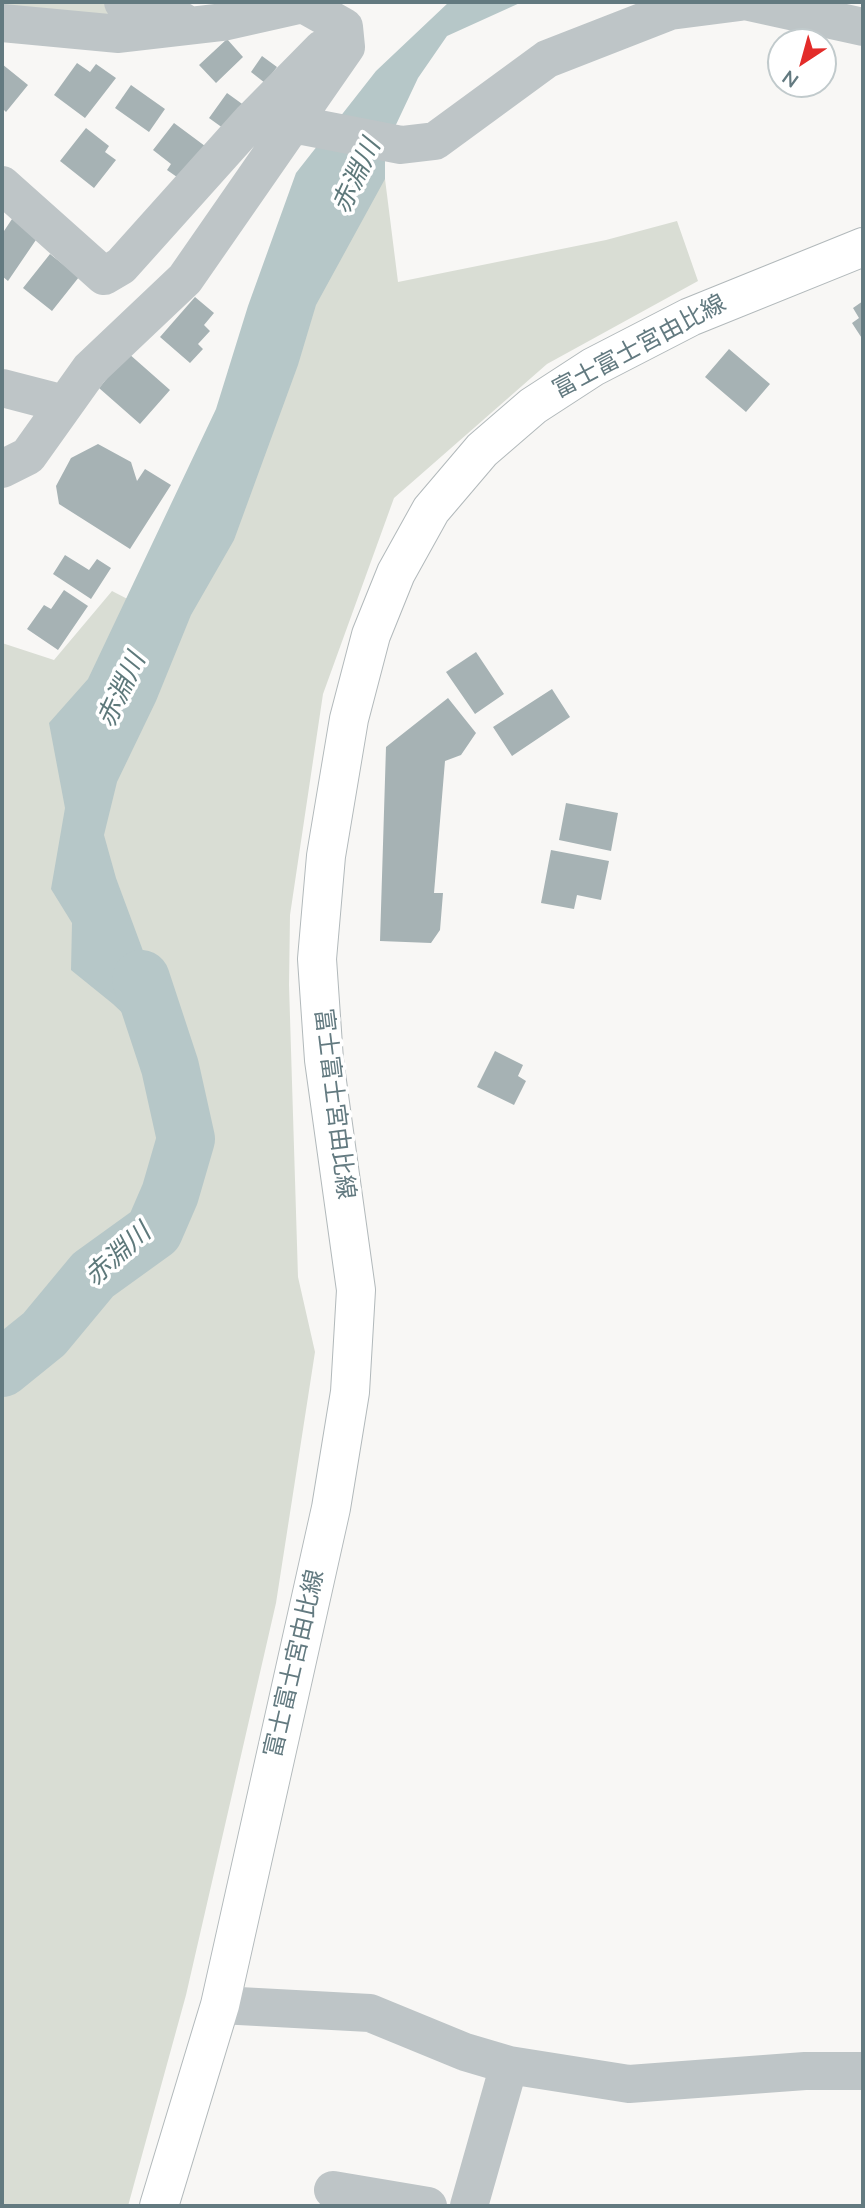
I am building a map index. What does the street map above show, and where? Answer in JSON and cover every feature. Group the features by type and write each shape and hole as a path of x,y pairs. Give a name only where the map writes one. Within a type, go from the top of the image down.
{"main road":[{"name":"富士富士宮由比線","path":"159,2206 220,2005 331,1508 350,1392 356,1290 324,1060 317,959 326,856 349,719 371,635 396,573 431,510 482,450 533,406 593,367 690,317 863,247"}],"street":[{"path":"123,2 194,25"},
{"path":"304,126 401,145 435,141 547,58 670,11 740,2"},
{"path":"748,2 863,27"},
{"path":"2,23 119,34 223,22 303,4 344,27"},
{"path":"2,469 28,456 90,369 185,279 304,126 346,47 344,27"},
{"path":"2,185 104,276 121,266 252,120 344,27"},
{"path":"2,388 64,404"},
{"path":"220,2005 370,2013 465,2052 509,2066 629,2084 805,2071 863,2071"},
{"path":"469,2206 509,2066"},
{"path":"333,2190 428,2206"}],"shaded area":[{"path":"2,2 122,2 163,15 2,22"},
{"path":"310,162 385,179 398,282 606,240 677,221 698,281 547,364 394,498 323,694 290,915 289,985 298,1277 315,1352 276,1603 186,1995 128,2206 2,2206 2,643 54,660 112,591 174,623 264,411 228,371"}],"water":[{"path":"449,2 522,2 447,36 418,78 385,148 385,179 316,305 298,365 234,540 191,615 156,701 117,782 104,835 116,878 172,1029 166,1054 113,1004 71,970 72,923 51,889 65,808 49,723 88,679 216,409 248,306 296,173 376,71"}],"building":[{"path":"227,39 243,57 216,83 199,65"},
{"path":"262,56 277,67 265,83 251,72"},
{"path":"77,63 90,72 96,64 116,78 85,118 54,95"},
{"path":"2,64 28,85 6,112 2,108"},
{"path":"131,85 165,109 149,132 115,108"},
{"path":"227,93 245,106 227,131 209,118"},
{"path":"174,123 209,149 184,182 167,170 171,164 153,150"},
{"path":"86,128 109,146 105,152 116,160 94,188 60,161"},
{"path":"14,216 40,234 8,281 2,276 2,229 4,231"},
{"path":"50,254 79,277 52,311 23,288"},
{"path":"195,297 214,313 204,325 210,331 198,344 203,349 190,363 160,337"},
{"path":"863,301 863,340 852,323 859,318 853,308"},
{"path":"729,349 770,384 746,412 705,377"},
{"path":"128,353 170,390 140,424 99,388"},
{"path":"98,444 131,462 137,481 145,469 171,485 130,549 59,504 56,486 71,458"},
{"path":"65,555 89,570 97,559 111,568 91,599 53,574"},
{"path":"64,590 88,606 58,650 27,629 44,605 51,609"},
{"path":"476,652 504,694 475,714 446,672"},
{"path":"552,689 570,717 512,756 493,727"},
{"path":"448,698 476,733 461,755 445,761 434,893 443,893 440,930 431,943 380,941 386,747"},
{"path":"566,803 618,813 611,851 559,840"},
{"path":"551,850 609,861 601,900 577,895 574,909 541,903"},
{"path":"495,1051 523,1065 518,1076 526,1081 514,1105 477,1087"}],"waterway":[{"name":"赤淵川","path":"2,1368 44,1334 93,1275 154,1231 170,1194 186,1139 170,1067 141,979"}]}
